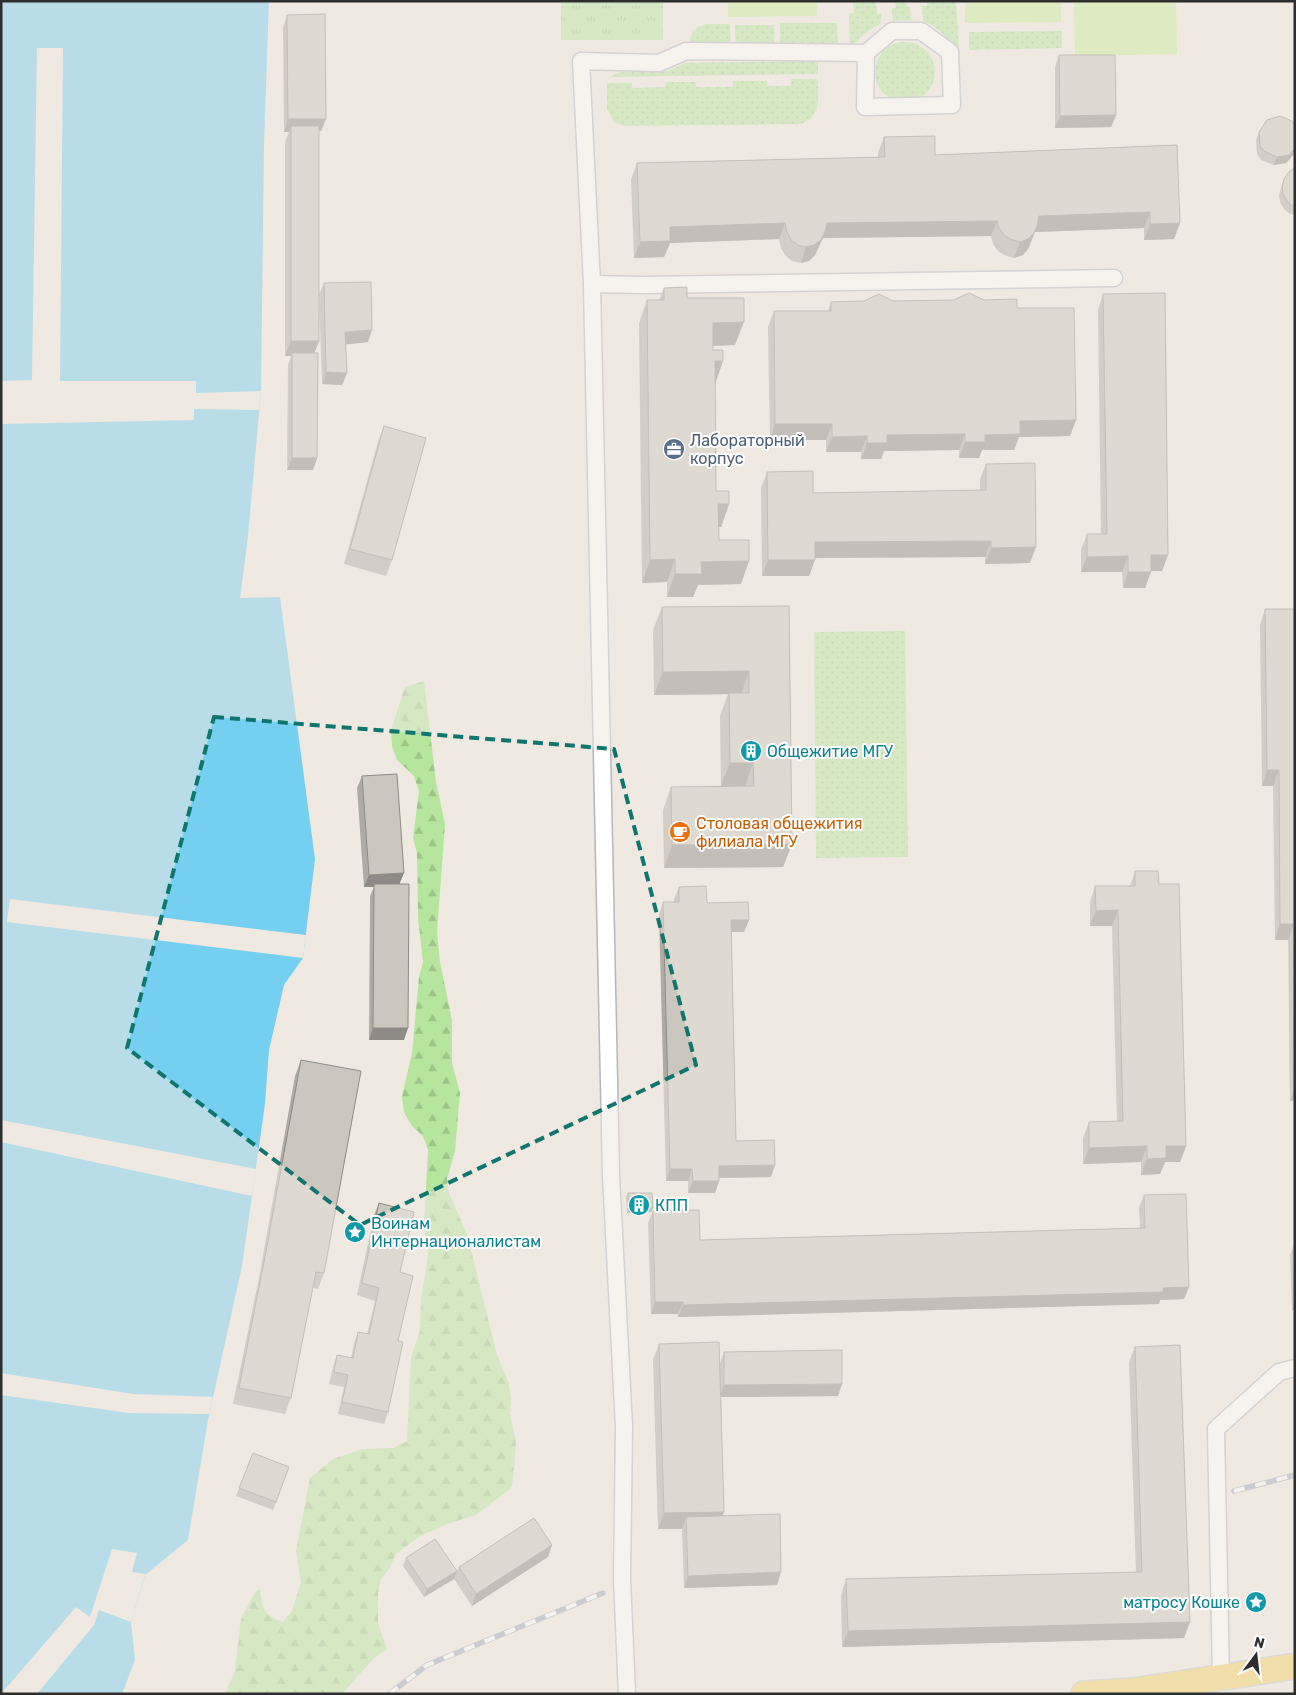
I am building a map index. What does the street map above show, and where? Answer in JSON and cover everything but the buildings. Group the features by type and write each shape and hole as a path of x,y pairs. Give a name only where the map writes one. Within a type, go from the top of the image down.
{"main road":[{"path":"1084,1694 1133,1691 1295,1666"}],"street":[{"path":"627,1694 622,1579 624,1427 610,1165 592,284 582,61 659,63 686,51 866,53 892,31 921,31 950,52 952,105 865,107 866,53"},
{"path":"592,284 644,285 1114,278"},
{"path":"1222,1678 1216,1429 1279,1372 1295,1368"}],"highlighted area":[{"path":"214,717 614,749 696,1065 360,1225 127,1048"}],"green space":[{"path":"561,1 663,1 663,40 561,40"},
{"path":"728,1 817,1 817,16 728,17"},
{"path":"853,1 876,1 877,14 882,13 880,24 868,31 850,47 849,14 854,13"},
{"path":"895,1 906,1 907,7 910,7 911,20 893,21 892,8 896,8"},
{"path":"927,1 956,2 959,46 923,21 922,6 927,6"},
{"path":"965,1 1061,1 1061,22 965,23"},
{"path":"1074,1 1176,1 1177,54 1075,56"},
{"path":"780,23 837,23 838,47 780,47"},
{"path":"706,24 730,24 731,48 693,44 690,40 694,31"},
{"path":"735,25 774,25 774,49 736,50"},
{"path":"1062,31 1062,48 969,50 969,32"},
{"path":"905,42 921,47 926,51 930,56 935,72 930,88 926,93 921,97 905,102 889,97 884,93 880,88 875,72 880,56 884,51 889,47"},
{"path":"818,61 818,74 611,77 629,71 667,71 685,63"},
{"path":"791,79 818,79 816,111 808,121 801,124 624,126 614,122 607,109 607,83 632,83 632,88 665,87 666,82 696,82 696,87 733,87 733,81 767,81 767,86 791,86"},
{"path":"905,631 908,857 816,858 814,632"},
{"path":"424,681 436,782 445,824 437,932 440,962 452,1020 452,1063 460,1093 455,1151 447,1179 449,1193 467,1234 497,1355 509,1384 510,1414 516,1443 512,1487 476,1515 447,1524 420,1536 395,1555 390,1568 381,1579 378,1593 378,1623 387,1649 374,1658 343,1693 225,1694 235,1671 241,1619 255,1592 260,1589 263,1606 271,1617 283,1622 292,1611 301,1582 296,1551 310,1478 333,1459 363,1449 393,1448 407,1441 411,1358 420,1330 421,1300 428,1256 424,1225 428,1150 423,1136 412,1126 404,1112 402,1097 412,1053 419,977 423,962 418,917 417,853 413,838 419,791 414,776 397,760 392,746 391,730 405,687"}],"water":[{"path":"1,1 269,1 264,145 261,391 248,536 240,598 280,597 315,859 303,958 284,985 269,1050 265,1104 242,1266 208,1420 188,1540 145,1575 131,1622 135,1660 122,1694 1,1694"}],"pier":[{"path":"37,48 63,48 60,381 196,381 196,393 261,391 259,410 194,409 194,420 1,424 1,381 32,380"},
{"path":"10,899 306,935 303,958 7,922"},
{"path":"1,1120 256,1169 252,1196 1,1142"},
{"path":"1,1373 133,1394 213,1397 209,1414 129,1413 1,1395"},
{"path":"112,1549 137,1553 132,1572 145,1574 131,1622 99,1610 94,1625 37,1694 1,1694 76,1607 90,1617"}],"railway":[{"path":"1234,1491 1295,1475"},
{"path":"389,1694 427,1665 603,1593"}],"place":[{"name":"Лабораторный корпус","path":"674,449"},
{"name":"Общежитие МГУ","path":"751,751"},
{"name":"Столовая общежития филиала МГУ","path":"680,832"},
{"name":"КПП","path":"639,1205"},
{"name":"Воинам Интернационалистам","path":"355,1232"},
{"name":"матросу Кошке","path":"1256,1602"}]}
